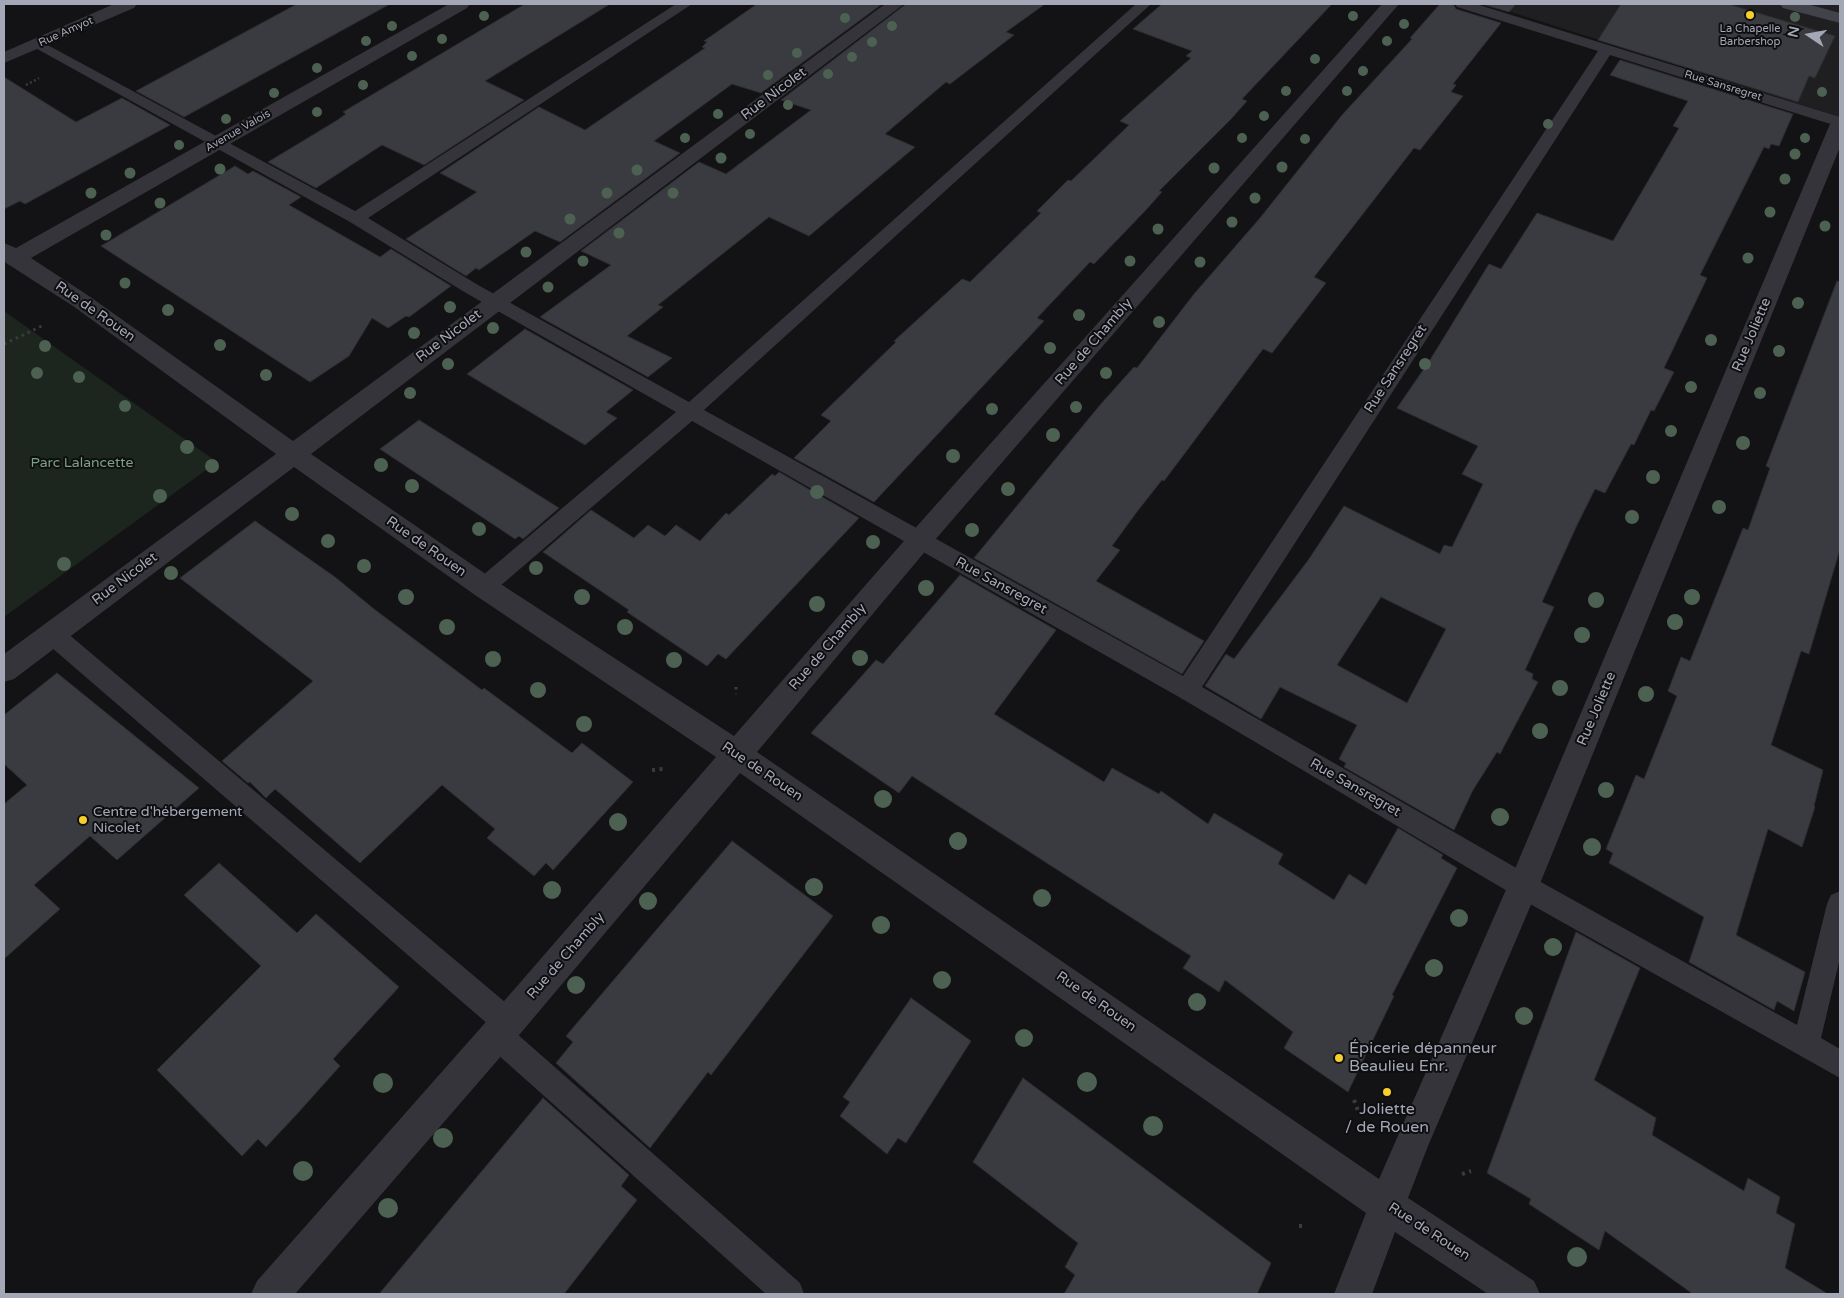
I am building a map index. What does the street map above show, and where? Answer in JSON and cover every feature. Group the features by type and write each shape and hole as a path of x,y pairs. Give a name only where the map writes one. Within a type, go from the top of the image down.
{"main road":[{"path":"1789,4 1840,18"}],"street":[{"name":"Rue Amyot","path":"4,58 128,4"},
{"name":"Avenue Valois","path":"9,254 219,142 462,4"},
{"name":"Rue Nicolet","path":"4,670 896,4"},
{"name":"Rue de Chambly","path":"270,1294 702,797 919,541 1391,4"},
{"name":"Rue Joliette","path":"1353,1294 1386,1205 1523,886 1840,123"},
{"name":"Rue de Rouen","path":"9,254 81,301 484,587 736,755 1386,1205 1521,1294"}],"lane":[{"path":"356,218 686,4"},
{"path":"484,587 692,410 1144,4"},
{"name":"Rue Sansregret","path":"1462,4 1840,123"},
{"name":"Rue Sansregret","path":"37,45 356,218 495,302 692,410 919,541 1187,690 1523,886 1840,1064"},
{"name":"Rue Sansregret","path":"1187,690 1607,49"},
{"path":"52,634 502,1029 789,1294"},
{"path":"1806,1045 1840,904"}],"path":[{"path":"4,344 44,325"},
{"path":"736,687 736,694"},
{"path":"652,770 663,769"},
{"path":"1354,1100 1358,1111"},
{"path":"1462,1174 1471,1171"},
{"path":"1299,1226 1306,1226"}],"shaded area":[{"path":"1486,4 1840,4 1840,117"}],"green space":[{"name":"Parc Lalancette","path":"4,311 217,462 4,617"}],"building":[{"path":"297,4 390,4 184,117 136,91"},
{"path":"525,4 610,4 485,81 524,100 424,165 382,145 316,188 268,162 346,114 343,112"},
{"path":"757,4 882,4 761,93 732,84 654,141 680,153 560,242 535,231 479,270 476,268 466,276 406,239 477,192 440,173 539,107 585,130 705,48 702,47 707,42 704,41"},
{"path":"906,4 1045,4 1006,32 1014,35 950,84 946,82 885,134 915,147 809,236 769,217 658,305 663,307 627,336 672,358 648,377 540,317 611,265 581,251 699,162 726,174 811,110 781,100"},
{"path":"1162,4 1332,4 1242,99 1247,101 1159,191 1162,192 1145,211 1094,264 1090,262 1037,318 1044,321 874,502 794,458 831,421 821,415 896,342 894,341 962,279 970,282 1041,213 1037,211 1068,180 1071,181 1129,125 1120,121 1191,58 1186,56 1192,51 1133,29"},
{"path":"1440,4 1453,4 1456,9 1501,23 1453,84 1456,85 1451,92 1463,96 1420,150 1414,148 1314,277 1326,283 1272,353 1263,349 1164,481 1162,480 1136,513 1112,546 1120,550 1096,581 1204,641 1182,674 974,558 1100,405 1134,367 1137,368 1194,294 1260,218 1342,115 1412,39 1410,38"},
{"path":"1482,4 1516,4 1509,12"},
{"path":"1621,4 1728,4 1835,36 1815,78 1809,76 1798,102 1598,40"},
{"path":"1620,60 1793,114 1779,146 1771,144 1769,149 1764,147 1700,275 1707,278 1664,368 1674,372 1654,411 1651,410 1634,445 1631,444 1605,493 1595,489 1577,525 1542,602 1554,607 1525,670 1533,674 1532,679 1538,682 1500,754 1497,752 1473,790 1454,830 1344,767 1346,763 1339,759 1357,725 1280,687 1261,719 1205,686 1226,654 1234,659 1309,559 1344,506 1440,554 1444,545 1452,547 1483,484 1462,474 1478,446 1397,408 1430,360 1489,264 1501,269 1537,213 1613,241 1679,128 1673,126 1688,101 1610,75","holes":["1381,597 1446,629 1407,703 1337,665"]},
{"path":"4,77 76,122 122,98 170,125 25,204 20,201 4,209"},
{"path":"235,166 248,174 253,171 301,197 289,205 380,257 391,249 451,286 409,317 406,316 388,328 372,318 349,356 310,382 101,246"},
{"path":"1837,281 1840,282 1840,549 1809,654 1801,651 1771,745 1823,770 1815,807 1802,847 1768,829 1736,935 1805,972 1794,1011 1777,1001 1774,1010 1689,962 1704,917 1609,863 1613,853 1606,849 1636,775 1644,779 1677,696 1668,691 1681,657 1690,661 1743,528 1748,530 1770,468 1766,466"},
{"path":"525,329 633,390 606,412 617,418 585,445 467,374"},
{"path":"419,420 559,508 523,539 519,536 515,539 380,449"},
{"path":"779,472 859,518 726,659 718,654 707,666 543,552 591,510 634,538 648,525 665,536 676,525 700,541 726,513 729,515 772,474 775,476"},
{"path":"255,521 335,577 374,609 482,690 484,688 572,753 582,743 633,782 553,870 546,863 534,876 487,838 495,829 442,785 360,863 275,789 266,798 250,782 248,783 222,761 313,681 180,578"},
{"path":"960,575 1056,630 994,714 1104,782 1112,768 1159,794 1161,791 1208,824 1214,813 1283,854 1278,864 1334,900 1349,874 1366,885 1398,828 1443,855 1441,858 1457,868 1392,995 1394,996 1348,1092 1284,1048 1293,1032 1225,980 1219,992 1183,968 1191,956 912,776 899,793 811,733 876,660 883,664"},
{"name":"Centre d'hébergement Nicolet","path":"57,673 199,788 117,860 90,836 34,885 60,909 4,959 4,804 27,785 4,764 4,715"},
{"path":"732,841 833,916 711,1075 708,1072 650,1148 556,1063 573,1042 566,1036"},
{"path":"219,863 297,933 316,914 399,987 333,1059 340,1066 297,1114 266,1147 258,1139 242,1156 157,1070 261,966 184,895"},
{"path":"1576,932 1640,968 1594,1080 1656,1118 1652,1135 1744,1191 1748,1178 1780,1197 1776,1213 1795,1224 1785,1268 1828,1294 1693,1294 1605,1231 1599,1250 1529,1204 1531,1199 1487,1173"},
{"path":"911,998 971,1041 906,1143 898,1138 887,1154 840,1116 850,1102 843,1097"},
{"path":"1023,1078 1271,1263 1257,1294 1064,1294 1075,1275 1065,1267 1078,1243 973,1162"},
{"path":"543,1098 629,1175 621,1186 637,1200 564,1294 379,1294"}],"place":[{"name":"La Chapelle Barbershop","path":"1750,15"},
{"name":"Centre d'hébergement Nicolet","path":"83,820"},
{"name":"Épicerie dépanneur Beaulieu Enr.","path":"1339,1058"},
{"name":"Joliette / de Rouen","path":"1387,1092"}]}
